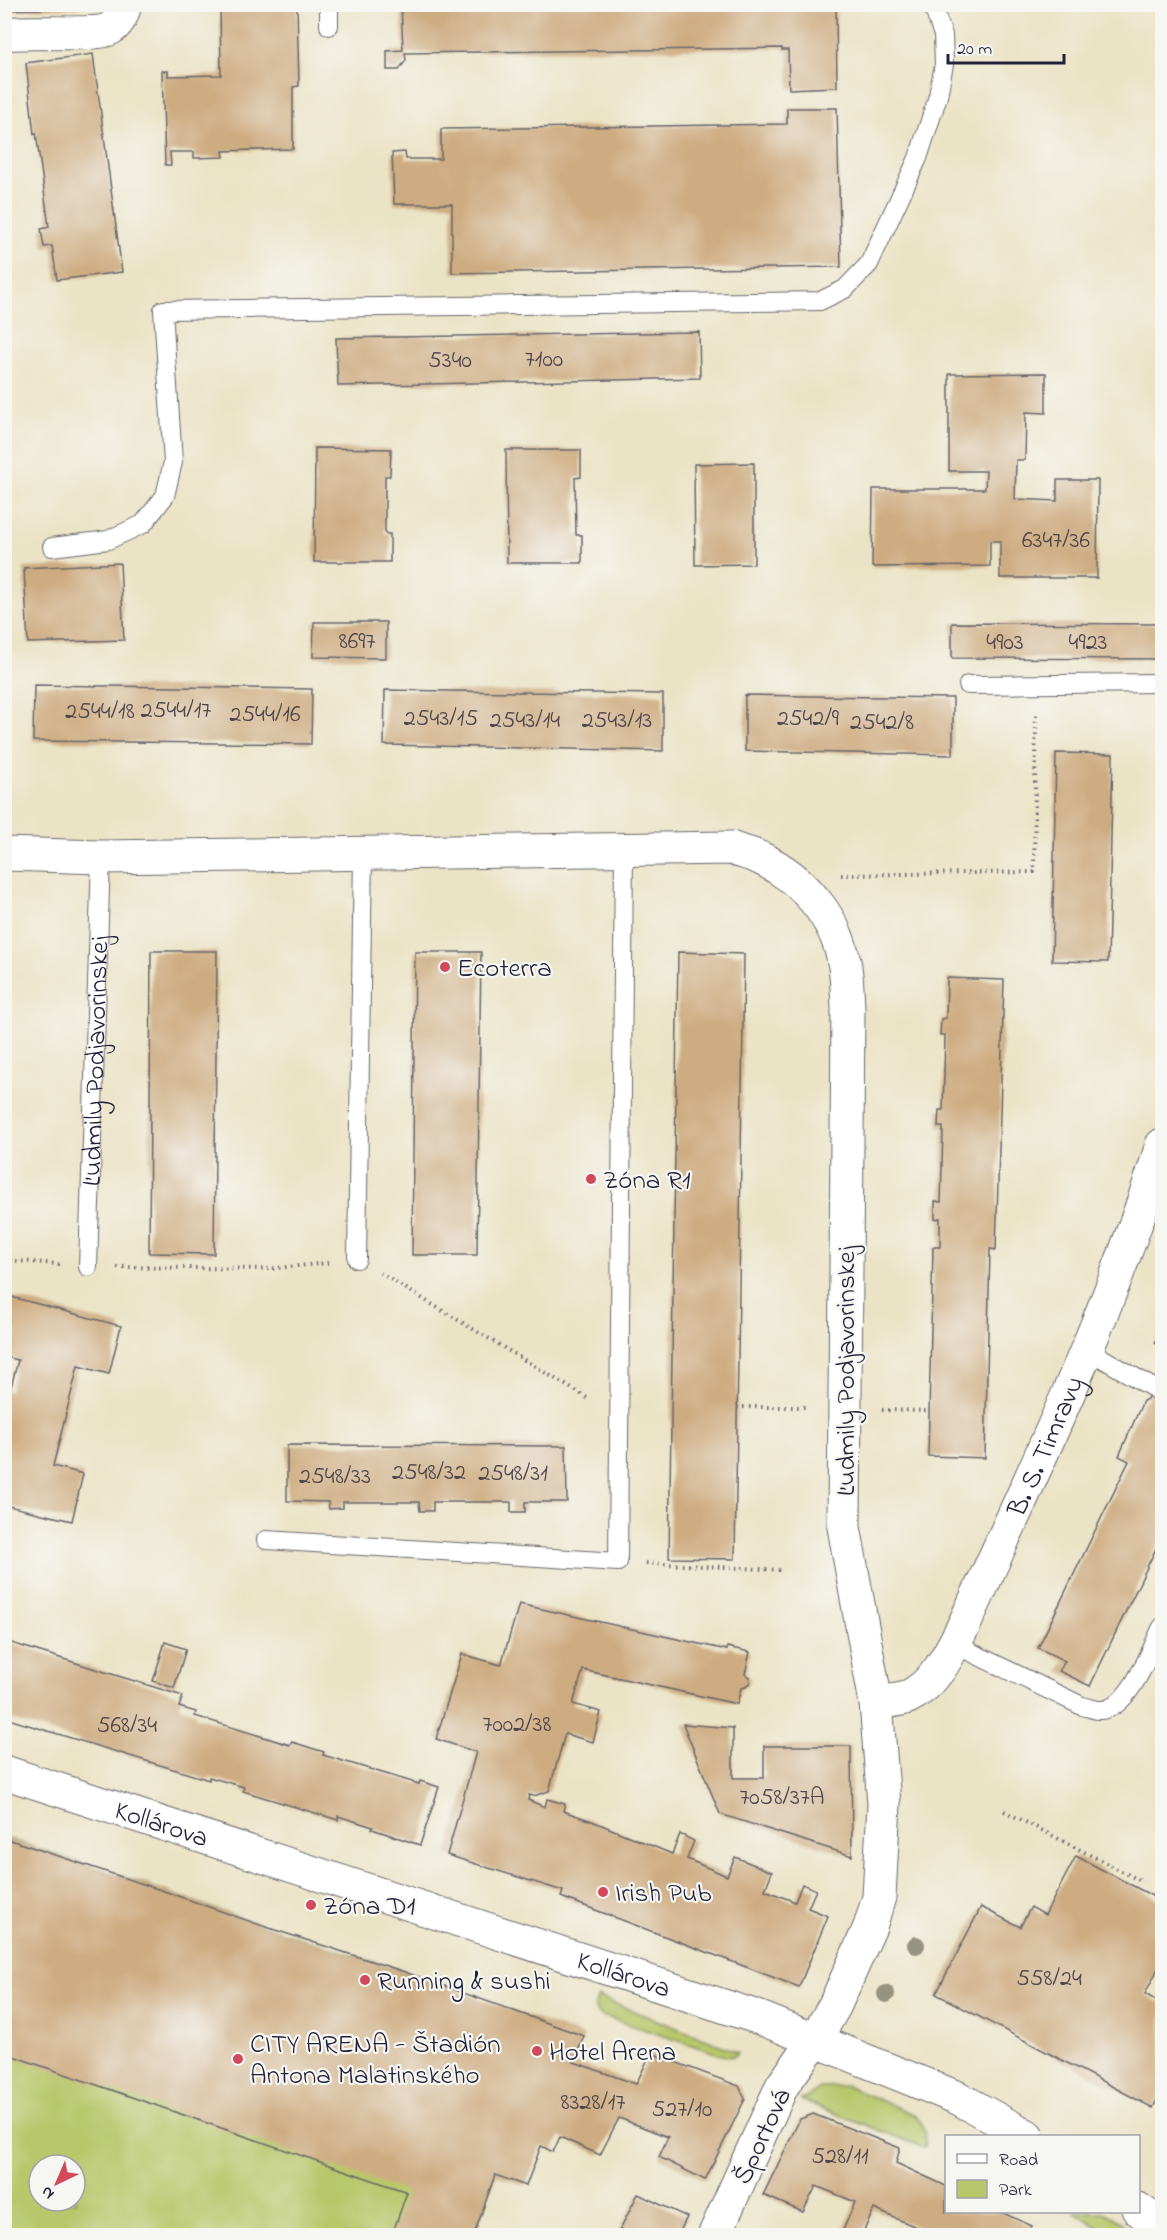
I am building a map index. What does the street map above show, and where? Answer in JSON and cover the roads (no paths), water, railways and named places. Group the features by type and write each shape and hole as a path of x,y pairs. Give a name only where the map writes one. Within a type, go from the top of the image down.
{"street":[{"path":"4,34 94,32 111,29 123,15 125,4"},
{"name":"Ľudmily Podjavorinskej","path":"4,854 101,857 731,848 761,859 790,876 815,899 832,928 844,960 848,1007 844,1527 876,1703 884,1804 879,1897 870,1927 843,1988 814,2040"},
{"name":"B. S. Timravy","path":"876,1703 908,1697 926,1683 943,1665 954,1644 1155,1198 1162,1145"},
{"name":"Kollárova","path":"4,1772 760,2018 958,2098 1025,2135"},
{"name":"Športová","path":"714,2235 782,2086 814,2040"},
{"path":"1140,2210 1162,2226"}],"lane":[{"path":"329,4 329,26"},
{"path":"52,547 108,540 142,524 165,496 173,462 163,310 820,301 845,289 869,264 894,213 918,158 938,96 944,64 943,35 932,4"},
{"path":"968,685 1162,683"},
{"path":"266,1540 618,1562 624,849"},
{"path":"357,1259 363,853"},
{"name":"Ľudmily Podjavorinskej","path":"88,1266 101,857"},
{"path":"1088,1350 1162,1393"},
{"path":"954,1644 1082,1706 1102,1710 1120,1702 1131,1688 1162,1627"}],"place":[{"name":"Ecoterra","path":"445,967"},
{"name":"Zóna R1","path":"591,1179"},
{"name":"Irish Pub","path":"603,1892"},
{"name":"Zóna D1","path":"311,1905"},
{"name":"Running & sushi","path":"365,1980"},
{"name":"Hotel Arena","path":"537,2051"},
{"name":"CITY ARENA - Štadión Antona Malatinského","path":"238,2059"}]}
